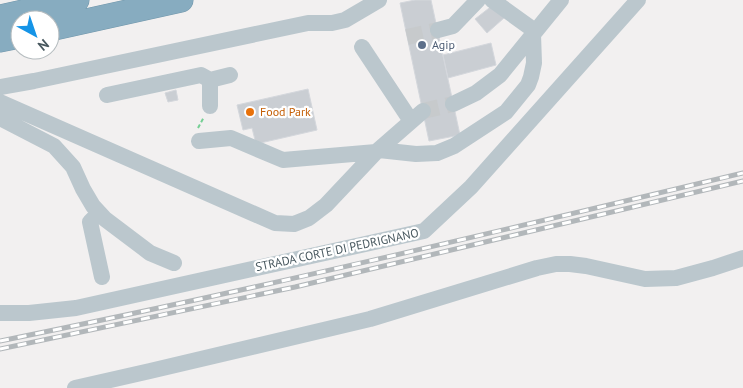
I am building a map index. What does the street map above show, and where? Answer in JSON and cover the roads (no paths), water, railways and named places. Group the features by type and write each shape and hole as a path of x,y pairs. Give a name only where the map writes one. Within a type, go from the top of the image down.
{"highway":[{"path":"0,17 77,0"},
{"path":"60,27 181,0"}],"street":[{"path":"0,86 34,82 308,22 345,20 379,0"},
{"path":"438,30 453,26 478,0"},
{"path":"492,0 534,33"},
{"name":"STRADA CORTE DI PEDRIGNANO","path":"0,314 76,308 424,231 471,187 638,0"},
{"path":"453,104 476,93 500,75 534,33 555,3"},
{"path":"198,135 230,138 284,160 378,151 416,154 437,153 454,146 506,112 528,85 534,63 534,33"},
{"path":"0,102 276,223 294,224 309,218 326,205 378,151 417,116 362,47"},
{"path":"107,95 200,75 210,80 230,75"},
{"path":"210,80 210,106"},
{"path":"0,118 54,146 73,167 93,206 105,219 150,253 174,263"},
{"path":"100,213 90,222 102,277"},
{"path":"75,388 370,319 537,268 556,264 586,266 645,279 676,278 743,258"}],"tunnel":[{"path":"407,37 438,30"},
{"path":"423,111 453,104"}],"railway":[{"path":"0,341 465,239 743,173"},
{"path":"0,349 295,287 743,181"}],"place":[{"name":"Agip","path":"422,45"},
{"name":"Food Park","path":"250,112"}]}
